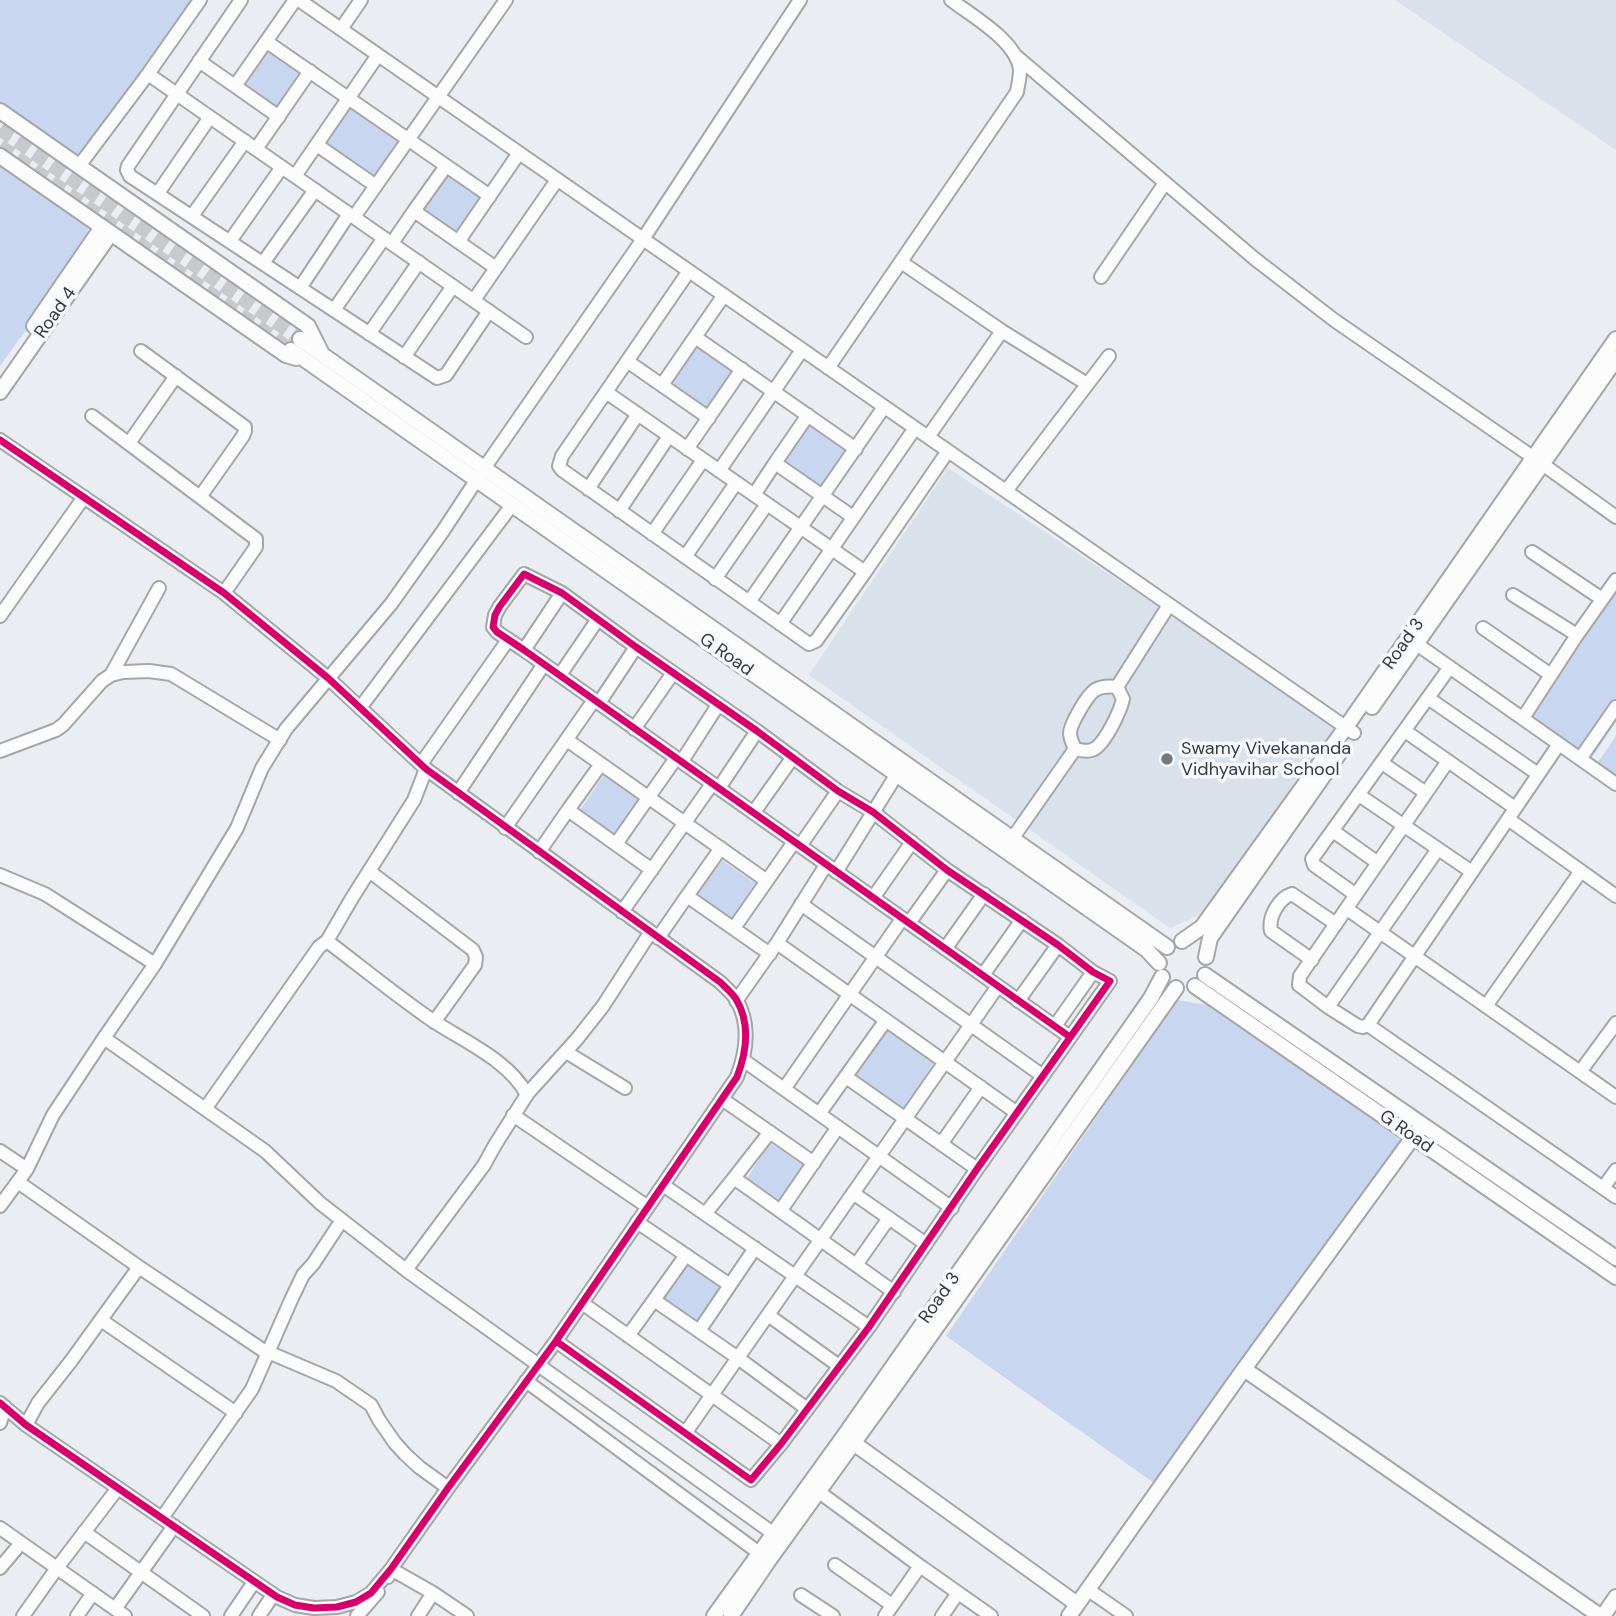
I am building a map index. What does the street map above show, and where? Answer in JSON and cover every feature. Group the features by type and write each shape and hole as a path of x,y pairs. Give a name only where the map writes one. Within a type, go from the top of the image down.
{"street":[{"path":"79,166 200,0"},
{"path":"241,0 128,166 130,176 437,378 446,376 489,311"},
{"path":"235,86 297,0 1350,730"},
{"path":"341,29 361,0"},
{"path":"300,288 376,186 506,0"},
{"path":"0,1206 27,1169 53,1115 155,964 237,828 262,768 280,740 391,604 443,531 643,239 800,0"},
{"path":"951,0 1003,40 1016,56 1255,259 1334,320 1616,517"},
{"path":"267,42 490,196"},
{"path":"295,176 378,55"},
{"path":"828,368 1017,92 1020,71 1016,56"},
{"path":"199,61 279,117"},
{"path":"192,216 251,145 279,117 310,71"},
{"path":"148,74 526,337"},
{"path":"0,111 308,326 316,359 286,355 0,156"},
{"path":"158,193 210,117"},
{"path":"317,145 376,186"},
{"path":"458,242 519,153"},
{"path":"334,310 414,211 446,166"},
{"path":"230,241 282,167"},
{"path":"474,300 557,180"},
{"path":"1101,277 1165,183"},
{"path":"262,263 315,190"},
{"path":"414,211 496,268"},
{"name":"Road 4","path":"0,377 107,230"},
{"name":"Road 4","path":"0,392 107,230"},
{"path":"369,334 419,262"},
{"path":"901,262 1002,331 1087,384"},
{"path":"689,271 562,456 562,470 804,641 816,641 948,451"},
{"path":"404,357 453,286"},
{"path":"662,385 724,295"},
{"path":"928,437 1002,331"},
{"path":"695,337 856,449"},
{"name":"Road 3","path":"1538,461 1616,339"},
{"name":"G Road","path":"296,344 1167,947"},
{"path":"719,471 802,350"},
{"path":"141,351 245,427 243,436 200,497"},
{"path":"1006,491 1109,356"},
{"name":"Road 3","path":"1206,957 1210,938 1350,730 1538,461 1616,359"},
{"path":"627,361 709,418"},
{"path":"687,449 742,369"},
{"path":"129,443 176,376"},
{"path":"606,392 865,572"},
{"path":"749,602 884,407"},
{"path":"588,489 638,414"},
{"path":"754,495 808,415"},
{"path":"92,416 253,536 256,547 223,593"},
{"path":"780,624 915,428"},
{"path":"619,510 670,436"},
{"path":"0,440 223,593 328,678 424,767 720,982 735,998 744,1018 746,1035 743,1060 737,1077 556,1341 448,1488 379,1590 357,1616"},
{"path":"652,534 703,460"},
{"path":"775,463 853,517"},
{"name":"G Road","path":"481,474 512,505 1147,950 1161,970"},
{"path":"685,557 736,483"},
{"path":"0,616 84,497"},
{"path":"715,579 767,504"},
{"path":"360,708 512,505"},
{"path":"1532,552 1602,599"},
{"path":"556,1341 751,1480 894,1292 1110,981 1093,972 947,870 873,812 838,791 562,593 524,574 500,606 493,622 497,632 1070,1037"},
{"path":"1523,719 1616,580"},
{"path":"111,675 159,588"},
{"path":"524,650 562,593"},
{"path":"1513,595 1577,635"},
{"path":"1117,687 1169,605"},
{"path":"560,675 598,620"},
{"path":"1483,628 1551,675"},
{"path":"205,1109 318,947 327,941 414,800 424,767 508,640"},
{"path":"1412,640 1616,784"},
{"path":"505,828 636,647"},
{"path":"458,793 544,664"},
{"path":"1356,895 1312,862 1312,859 1450,667"},
{"path":"0,751 56,730 102,681 123,672 171,674 280,740"},
{"path":"634,729 673,673"},
{"path":"1075,749 1069,730 1089,694 1107,686 1117,687"},
{"path":"1075,749 1088,752 1103,740 1124,699 1117,687"},
{"path":"1428,698 1538,774"},
{"path":"616,844 718,705"},
{"path":"1580,759 1616,706"},
{"name":"Road 3","path":"1182,941 1202,927 1350,730"},
{"path":"622,912 685,823 757,731"},
{"path":"1405,731 1448,761 1581,871 1616,896"},
{"path":"567,740 767,881"},
{"path":"1448,761 1300,976 1298,983 1303,989 1360,1027 1368,1025 1559,744"},
{"path":"1012,839 1075,749"},
{"path":"754,812 793,757"},
{"path":"1382,763 1426,793"},
{"path":"539,852 601,764"},
{"path":"736,1001 801,904 831,869 897,775"},
{"path":"734,928 767,881 838,791"},
{"path":"1359,795 1472,872"},
{"path":"568,810 652,870"},
{"path":"1333,831 1378,863"},
{"path":"873,898 912,842"},
{"path":"406,1270 484,1165 527,1095 603,1006 721,848"},
{"path":"1328,1007 1437,849"},
{"path":"784,1089 876,957 947,870"},
{"path":"369,871 473,950 475,965 435,1022"},
{"path":"1486,1006 1581,871"},
{"path":"0,875 45,894 155,964"},
{"path":"945,949 984,894"},
{"path":"1312,960 1271,931 1270,919 1274,912 1286,897 1292,894 1336,924"},
{"path":"687,896 734,928 774,948 850,994 1017,1113"},
{"path":"801,904 1043,1076"},
{"path":"1347,909 1616,1097"},
{"path":"983,975 1021,920"},
{"path":"327,941 400,998 489,1056 520,1083 527,1095"},
{"path":"1182,941 1201,949 1207,966 1200,980 1182,989 1171,986 1161,970 1163,952 1167,947 1182,941"},
{"path":"1018,1001 1058,945"},
{"name":"Road 3","path":"714,1616 819,1492 849,1440 1151,998 1161,970"},
{"path":"1055,1026 1093,972"},
{"name":"G Road","path":"1200,980 1423,1124 1616,1258"},
{"name":"G Road","path":"1200,980 1413,1137 1616,1277"},
{"path":"686,1432 998,986"},
{"name":"Road 3","path":"779,1538 1176,988"},
{"path":"819,1114 886,1020"},
{"path":"1580,1072 1616,1023"},
{"path":"1368,1025 1616,1197"},
{"path":"104,1038 265,1151 320,1203 406,1270 779,1538"},
{"path":"566,1052 625,1088"},
{"path":"743,1060 952,1208"},
{"path":"846,1077 977,1170"},
{"path":"941,1144 981,1087"},
{"path":"722,1099 814,1163"},
{"path":"513,1115 648,1207"},
{"path":"849,1440 1073,1610 1423,1124"},
{"path":"781,1210 838,1127"},
{"path":"707,1215 770,1132"},
{"path":"0,1151 27,1169"},
{"path":"1603,1188 1616,1170"},
{"path":"734,1178 894,1292"},
{"path":"18,1182 267,1353 336,1381 371,1405 405,1454 448,1488"},
{"path":"663,1185 869,1326"},
{"path":"853,1193 926,1244"},
{"path":"856,1265 889,1218"},
{"path":"162,1518 252,1389 303,1275 342,1220"},
{"path":"637,1222 730,1285"},
{"path":"699,1331 755,1248"},
{"path":"628,1336 686,1255"},
{"path":"26,1425 38,1404 139,1267"},
{"path":"654,1300 807,1409"},
{"path":"582,1303 781,1444"},
{"path":"768,1315 839,1366"},
{"path":"101,1320 236,1413"},
{"path":"1244,1369 1601,1616 1616,1597"},
{"path":"526,1381 764,1556"},
{"path":"2,1405 26,1425 303,1616"},
{"path":"0,1423 2,1405"},
{"path":"23,1616 118,1488"},
{"path":"819,1492 991,1616"},
{"path":"0,1528 121,1614 141,1572 174,1526"},
{"path":"84,1532 203,1616"},
{"path":"0,1568 21,1543"},
{"name":"Road 3","path":"731,1616 764,1556"},
{"path":"835,1565 888,1611 920,1566"},
{"path":"391,1569 467,1616"},
{"path":"275,1596 295,1605 337,1607 356,1602 371,1592 391,1569"},
{"path":"231,1616 254,1582"},
{"path":"1087,1589 1126,1616"},
{"path":"942,1616 958,1592"},
{"path":"77,1616 93,1593"},
{"path":"418,1616 433,1593"},
{"path":"801,1595 833,1616"},
{"path":"259,1616 275,1596"}],"shaded area":[{"path":"0,0 194,0 74,168 0,115"},
{"path":"1395,0 1616,0 1616,150"},
{"path":"271,46 305,70 278,110 244,85"},
{"path":"352,105 401,139 373,179 325,145"},
{"path":"0,154 90,215 85,248 0,366"},
{"path":"447,172 484,199 456,236 419,209"},
{"path":"695,342 737,371 710,411 668,382"},
{"path":"809,420 850,449 823,489 781,460"},
{"path":"948,468 1338,725 1201,914 1170,928 809,675"},
{"path":"1616,588 1616,722 1591,759 1529,718"},
{"path":"1616,736 1616,779 1596,765"},
{"path":"604,775 639,799 615,834 580,810"},
{"path":"720,859 755,883 731,919 696,895"},
{"path":"1177,1000 1207,1005 1405,1141 1154,1483 946,1336"},
{"path":"886,1029 935,1061 903,1109 855,1076"},
{"path":"770,1143 806,1167 782,1202 747,1178"},
{"path":"686,1263 721,1287 697,1323 662,1299"}],"tunnel":[{"path":"0,129 300,339"},
{"path":"0,146 291,350"}],"cycle path":[{"path":"0,440 224,593 328,678 426,769 720,982 741,1008 746,1028 743,1057 737,1077 556,1341 391,1569 371,1593 356,1602 337,1607 314,1608 295,1605 277,1597 26,1425 0,1403"},
{"path":"556,1341 751,1480 869,1327 1110,981 1093,972 947,870 873,812 838,791 562,593 524,574 495,615 493,627 497,632 1070,1037"}],"place":[{"name":"Swamy Vivekananda Vidhyavihar School","path":"1167,759"}]}
